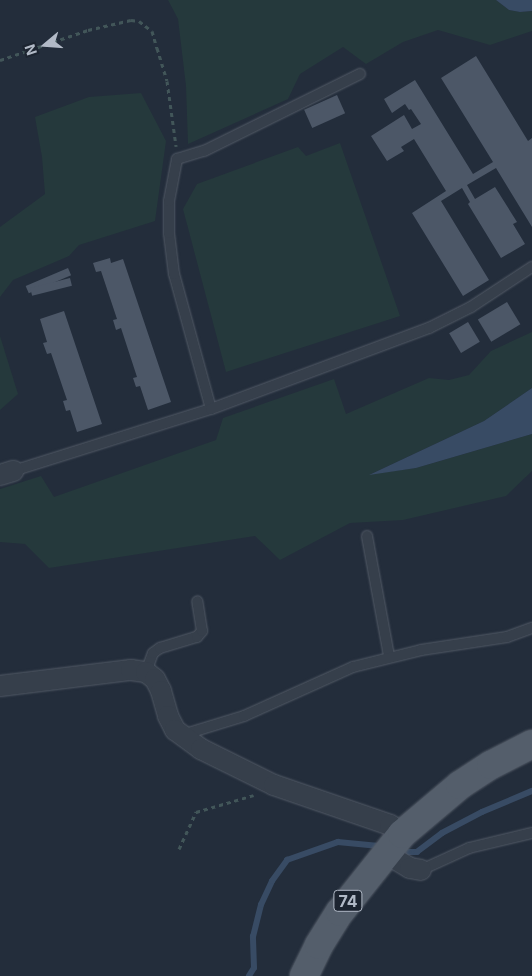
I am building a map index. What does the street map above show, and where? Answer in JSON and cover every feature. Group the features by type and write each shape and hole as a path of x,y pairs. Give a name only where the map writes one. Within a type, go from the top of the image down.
{"main road":[{"name":"74","path":"304,976 328,929 393,844 460,785 491,765 532,744"}],"street":[{"path":"0,686 131,670 146,672 155,679 161,691 168,716 175,730 181,735 201,749 281,787 390,825 393,844 410,868 421,870"}],"lane":[{"path":"211,409 174,274 169,233 169,201 177,159 204,151 360,74"},
{"path":"7,473 211,409 428,328 471,307 532,267"},
{"path":"367,536 389,656"},
{"path":"146,672 153,653 160,648 197,636 202,631 197,601"},
{"path":"181,735 244,716 340,672 389,656 507,637 532,628"},
{"path":"421,870 468,848 532,833"}],"path":[{"path":"0,60 88,30 131,20 138,21 152,31 167,81 176,130 177,159"},
{"path":"179,849 196,812 281,787"}],"green space":[{"path":"168,0 496,0 509,10 520,12 532,11 532,31 490,45 438,30 403,42 366,64 343,47 300,74 288,99 188,144 186,86 178,19"},
{"path":"141,93 166,141 155,221 79,245 69,256 13,280 0,297 0,227 45,194 42,157 35,117 89,97"},
{"path":"340,143 400,316 226,372 183,209 197,184 298,147 306,156"},
{"path":"532,332 532,388 484,421 371,474 416,468 532,434 532,471 506,496 403,520 350,523 280,560 255,536 49,568 25,544 0,542 0,489 41,476 54,497 216,440 223,418 334,379 346,414 429,378 449,380 469,375 491,351"},
{"path":"0,336 18,394 0,410"}],"water":[{"path":"496,0 532,0 532,11 520,12 509,10"},
{"path":"532,388 532,434 416,468 369,475 484,421"}],"building":[{"path":"476,56 528,141 532,138 532,227 496,168 467,185 475,199 495,187 517,222 513,224 525,244 501,258 468,204 470,202 462,188 441,201 489,280 463,296 412,213 446,191 414,139 401,147 404,151 387,161 371,136 404,115 412,129 421,124 411,109 409,110 405,104 392,113 384,99 415,80 473,174 493,162 441,78"},
{"path":"337,95 345,113 312,128 304,110"},
{"path":"110,258 111,263 123,259 171,402 148,410 140,386 136,387 133,378 137,377 121,328 116,330 113,320 117,319 101,271 96,272 93,263"},
{"path":"68,268 71,275 29,293 26,286"},
{"path":"70,278 72,286 32,296 30,288"},
{"path":"507,302 520,324 491,342 478,320"},
{"path":"64,311 102,424 77,432 70,410 66,411 63,401 67,400 51,353 47,354 43,343 47,342 40,319"},
{"path":"468,322 480,342 461,353 449,333"}],"waterway":[{"path":"408,852 417,852 442,833 482,812 532,791"},
{"path":"249,976 254,968 253,937 261,905 272,881 287,860 338,842 379,846"}]}
